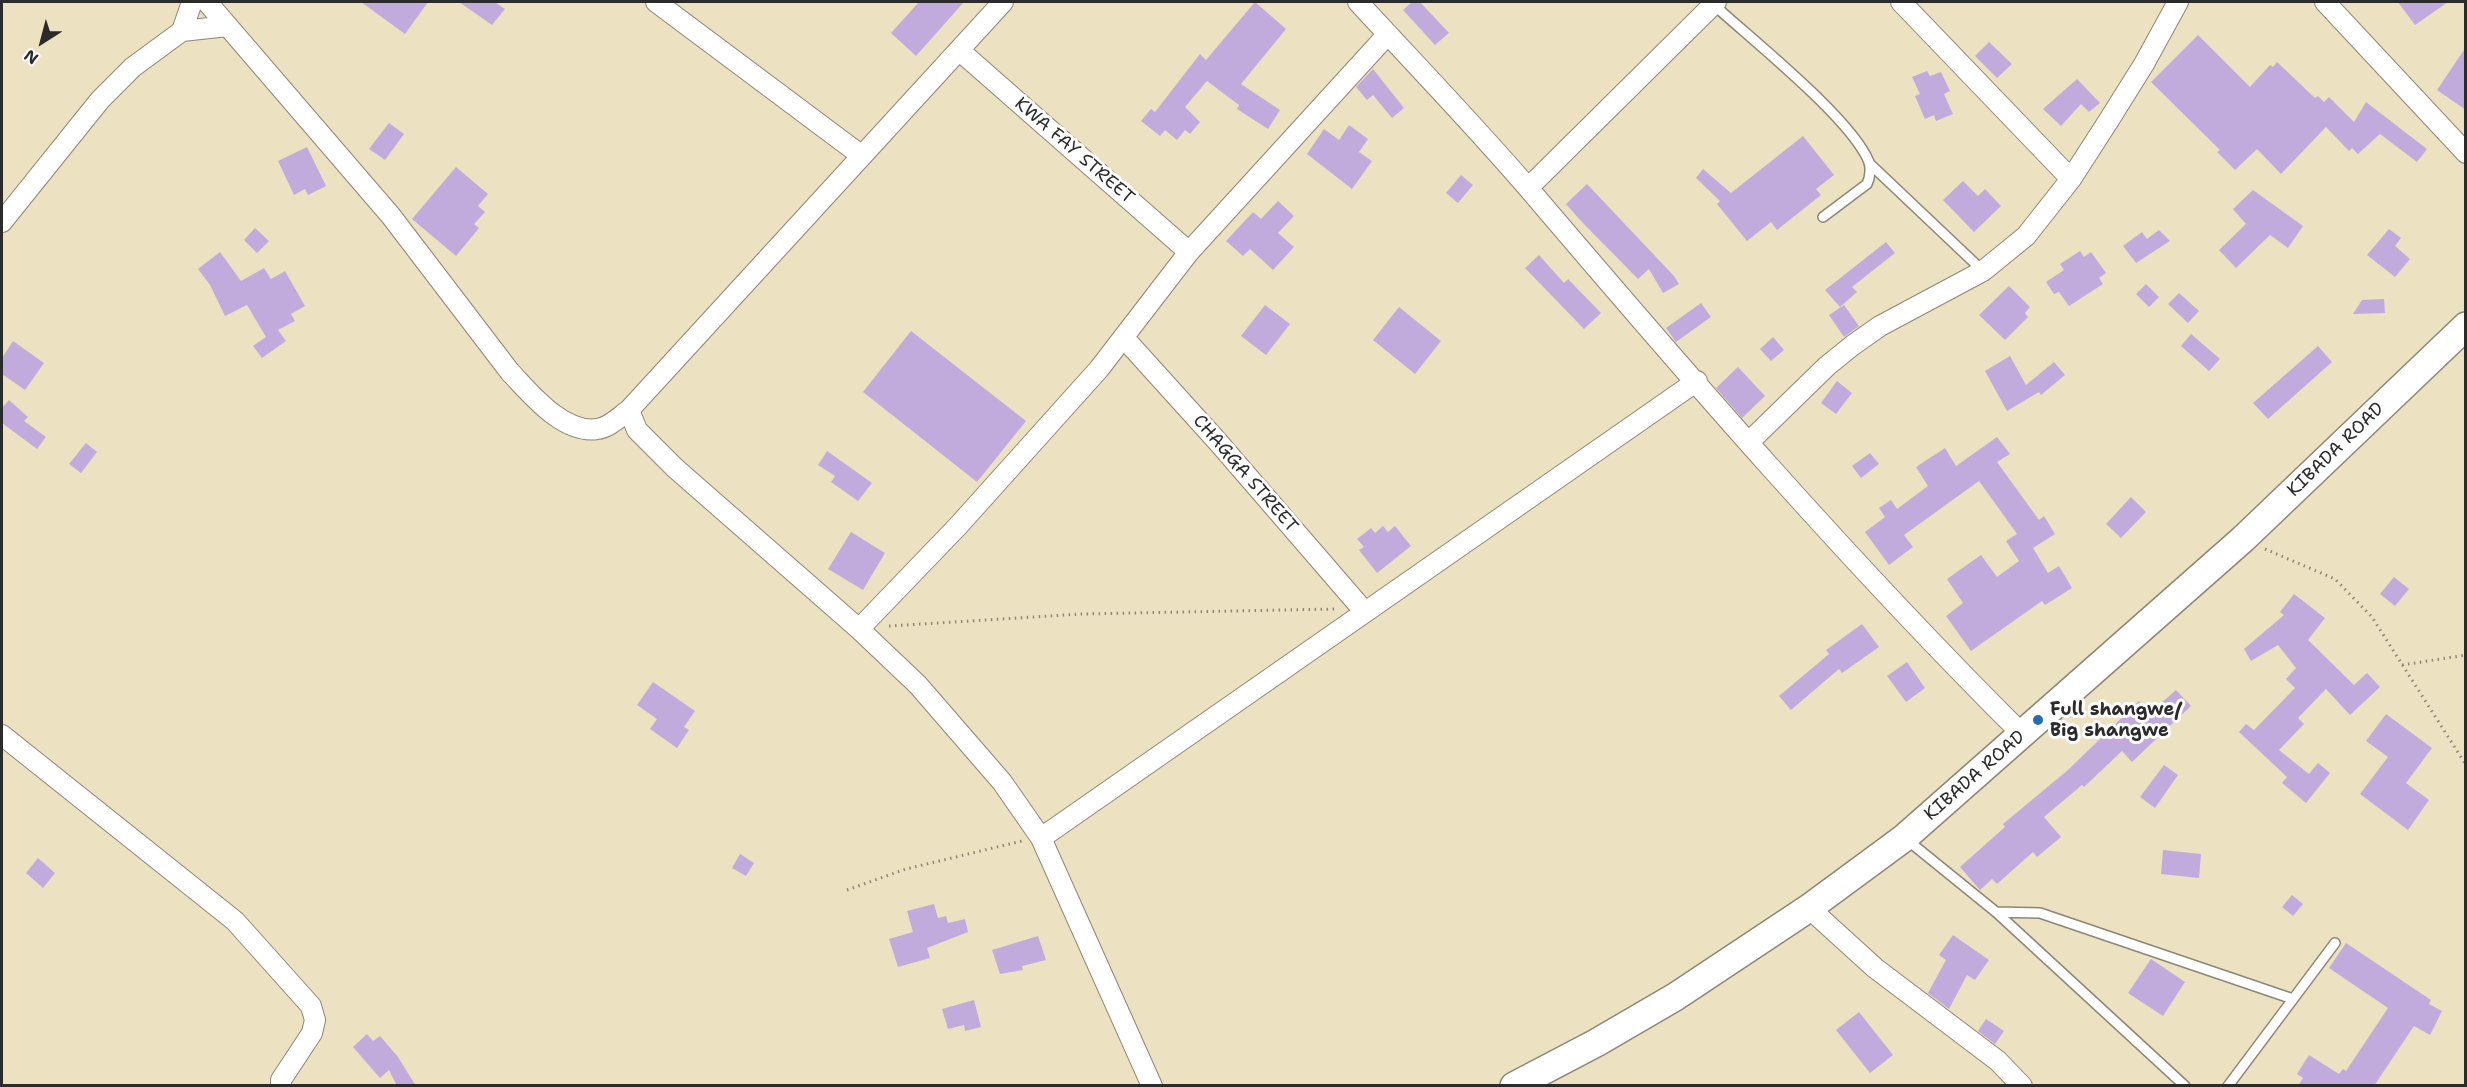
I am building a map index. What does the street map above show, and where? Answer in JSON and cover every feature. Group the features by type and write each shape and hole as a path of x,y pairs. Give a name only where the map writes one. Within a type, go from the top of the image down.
{"main road":[{"name":"KIBADA ROAD","path":"1514,1086 1596,1043 1675,997 1809,908 1904,838 2243,539 2466,326"}],"street":[{"path":"656,2 862,156"},
{"path":"2,222 100,100 134,67 182,31 209,3 391,216 510,372 560,419 596,430 610,424 628,410 1003,2"},
{"path":"1358,2 1528,188 1749,442 1930,643 2023,735"},
{"path":"1901,2 2071,178"},
{"path":"1749,442 1827,366 1853,345 1880,326 1983,272 2026,236 2071,178 2144,64 2178,2"},
{"path":"2325,2 2466,153"},
{"path":"1528,188 1708,5"},
{"path":"182,31 228,26"},
{"path":"859,629 958,526 1099,369 1189,252 1388,34"},
{"name":"KWA FAY STREET","path":"960,51 1189,252"},
{"name":"CHAGGA STREET","path":"1124,338 1218,442 1364,611"},
{"path":"1041,838 1697,381"},
{"path":"628,410 637,430 675,468 859,629 918,685 1002,782 1041,838 1152,1086"},
{"path":"2,735 235,921 311,1006 315,1020 312,1033 280,1080 281,1086"},
{"path":"1809,908 1875,968 1998,1061 2022,1086"}],"lane":[{"path":"1708,5 1822,104 1851,135 1869,163 1983,272"},
{"path":"1823,217 1867,184 1869,163"},
{"path":"1904,838 1996,912 2185,1086"},
{"path":"1996,912 2040,913 2293,999"},
{"path":"2228,1086 2335,943"}],"path":[{"path":"2243,539 2335,579 2372,616 2466,765"},
{"path":"859,629 920,622 1082,614 1323,609 1364,611"},
{"path":"2401,665 2466,655"},
{"path":"847,890 906,869 1041,838"}],"building":[{"path":"361,2 428,2 405,34"},
{"path":"459,2 495,2 505,9 492,25"},
{"path":"919,2 964,2 916,56 891,33"},
{"path":"1255,2 1286,29 1241,84 1280,110 1268,129 1237,109 1239,105 1207,81 1185,107 1200,122 1190,134 1185,130 1177,140 1165,130 1160,136 1141,121 1151,109 1155,112 1200,54 1206,60"},
{"path":"1412,2 1420,2 1449,33 1435,45 1403,10"},
{"path":"2398,2 2448,2 2415,25"},
{"path":"2198,35 2250,87 2270,65 2273,67 2277,62 2315,98 2318,96 2324,102 2329,97 2354,122 2366,102 2427,149 2417,162 2380,134 2358,154 2352,148 2349,151 2326,127 2281,174 2257,149 2235,170 2217,152 2220,150 2151,82"},
{"path":"1989,42 2012,64 1997,78 1975,56"},
{"path":"2466,47 2466,110 2437,90"},
{"path":"1373,69 1404,108 1392,118 1373,95 1367,100 1356,87"},
{"path":"1927,71 1930,76 1941,72 1950,91 1944,94 1953,114 1936,121 1934,115 1925,119 1915,96 1920,94 1912,77"},
{"path":"2077,79 2100,103 2089,112 2081,104 2061,126 2043,109"},
{"path":"389,123 404,134 385,160 369,149"},
{"path":"1349,125 1368,139 1359,152 1372,161 1352,189 1307,154 1324,129 1339,140"},
{"path":"1803,136 1834,175 1816,189 1821,195 1777,230 1771,222 1747,241 1717,204 1720,201 1696,178 1703,169 1731,193"},
{"path":"307,147 326,186 308,195 305,189 294,195 278,161"},
{"path":"456,167 488,194 478,206 485,212 474,224 479,228 456,256 412,219"},
{"path":"1461,175 1473,185 1458,203 1446,193"},
{"path":"1963,181 1978,196 1985,189 2001,206 1974,232 1943,200"},
{"path":"1587,184 1679,284 1663,293 1649,269 1638,279 1581,221 1566,204"},
{"path":"2253,190 2303,226 2288,248 2270,235 2236,268 2219,250 2246,224 2233,209"},
{"path":"1278,201 1294,216 1278,233 1294,247 1273,270 1250,249 1243,256 1226,241 1253,212 1261,219"},
{"path":"255,228 269,241 257,253 244,240"},
{"path":"2389,229 2401,238 2395,246 2410,259 2395,277 2367,255"},
{"path":"2159,230 2170,241 2136,263 2123,246 2142,232 2147,239"},
{"path":"1886,242 1895,253 1852,287 1857,292 1840,307 1825,290"},
{"path":"2080,251 2084,257 2091,252 2106,273 2099,278 2103,284 2069,306 2059,292 2054,294 2046,282 2064,270 2060,264"},
{"path":"220,252 241,281 264,268 271,279 285,271 305,306 291,314 295,321 278,330 286,341 262,358 253,346 266,337 247,305 225,316 210,285 198,269"},
{"path":"1539,255 1564,283 1568,279 1601,313 1584,329 1525,268"},
{"path":"2146,284 2159,297 2149,307 2136,294"},
{"path":"2009,286 2030,307 2025,313 2028,317 2005,340 1979,315"},
{"path":"2179,293 2199,311 2188,323 2168,304"},
{"path":"2384,299 2385,313 2353,314 2362,300"},
{"path":"1701,303 1711,317 1676,342 1666,328"},
{"path":"1265,305 1290,324 1266,355 1241,336"},
{"path":"1844,305 1859,326 1844,337 1829,315"},
{"path":"1399,307 1441,341 1415,374 1373,340"},
{"path":"911,331 1026,421 977,482 863,392"},
{"path":"2191,334 2220,359 2209,371 2181,346"},
{"path":"1773,337 1784,350 1771,361 1760,349"},
{"path":"13,341 44,363 25,390 2,374 2,358"},
{"path":"2318,346 2332,362 2268,419 2253,403"},
{"path":"2010,356 2026,385 2054,362 2065,375 2041,395 2039,392 2007,411 1985,371"},
{"path":"1738,367 1765,396 1742,418 1716,388"},
{"path":"1837,381 1852,393 1836,414 1821,403"},
{"path":"9,400 28,417 24,421 46,437 37,449 2,423 2,408"},
{"path":"1997,437 2010,454 1997,462 2039,520 2044,516 2055,534 2033,548 2048,573 2059,566 2072,588 2045,605 2042,601 1971,651 1946,616 1963,603 1947,579 1981,555 1997,577 2019,561 2006,541 2017,534 1979,481 1904,535 1913,547 1889,565 1865,532 1885,517 1879,508 1891,500 1897,509 1928,486 1916,467 1945,448 1956,466"},
{"path":"86,443 97,452 81,473 69,464"},
{"path":"827,451 872,483 858,501 831,482 835,476 818,465"},
{"path":"1870,453 1879,464 1861,478 1852,466"},
{"path":"2131,497 2146,512 2121,538 2106,524"},
{"path":"1383,526 1388,532 1395,526 1411,546 1377,573 1359,550 1364,547 1357,539 1371,528 1375,533"},
{"path":"851,532 885,553 863,590 828,569"},
{"path":"2394,577 2409,589 2395,606 2380,594"},
{"path":"2294,594 2325,618 2308,640 2354,685 2367,673 2380,687 2350,715 2326,689 2298,718 2304,724 2279,750 2309,774 2318,763 2330,773 2306,803 2282,783 2287,777 2239,732 2246,724 2254,730 2295,688 2286,679 2296,668 2278,645 2251,661 2244,649 2284,615 2280,612"},
{"path":"1862,624 1879,647 1842,673 1839,669 1791,710 1779,696 1829,654 1826,650"},
{"path":"1907,662 1925,688 1906,702 1887,676"},
{"path":"653,682 695,711 684,727 689,730 677,748 650,729 657,719 637,705"},
{"path":"2176,690 2191,706 2132,762 2122,751 2084,787 2082,785 2044,817 2061,837 2037,857 2033,852 1997,884 1992,879 1980,890 1960,867 2005,827 2003,824 2068,770 2139,701 2150,713"},
{"path":"2386,714 2432,748 2406,783 2429,800 2408,830 2360,794 2388,757 2366,741"},
{"path":"2164,765 2178,775 2155,808 2140,797"},
{"path":"2163,850 2201,854 2199,878 2161,874"},
{"path":"740,854 754,863 746,876 732,868"},
{"path":"38,858 55,873 43,888 26,873"},
{"path":"2292,895 2303,904 2293,916 2282,907"},
{"path":"934,904 938,918 946,916 948,923 965,919 968,932 927,948 930,958 898,967 889,939 913,932 907,911"},
{"path":"1953,935 1989,960 1975,980 1967,975 1949,1009 1928,993 1946,960 1939,955"},
{"path":"1038,936 1046,960 1022,966 1023,970 1000,974 992,950"},
{"path":"2346,943 2431,1000 2429,1004 2442,1011 2430,1035 2414,1026 2374,1086 2298,1086 2303,1078 2297,1074 2309,1055 2339,1074 2343,1069 2346,1071 2388,1008 2329,968"},
{"path":"2151,959 2185,982 2163,1016 2128,993"},
{"path":"974,1000 981,1027 965,1031 964,1025 948,1029 942,1009"},
{"path":"1859,1012 1893,1055 1870,1073 1836,1030"},
{"path":"1986,1019 2004,1031 1995,1044 1978,1031"},
{"path":"367,1034 373,1041 380,1036 398,1057 416,1086 397,1086 389,1070 380,1078 353,1047"}],"place":[{"name":"Full shangwe/ Big shangwe","path":"2038,720"}]}
